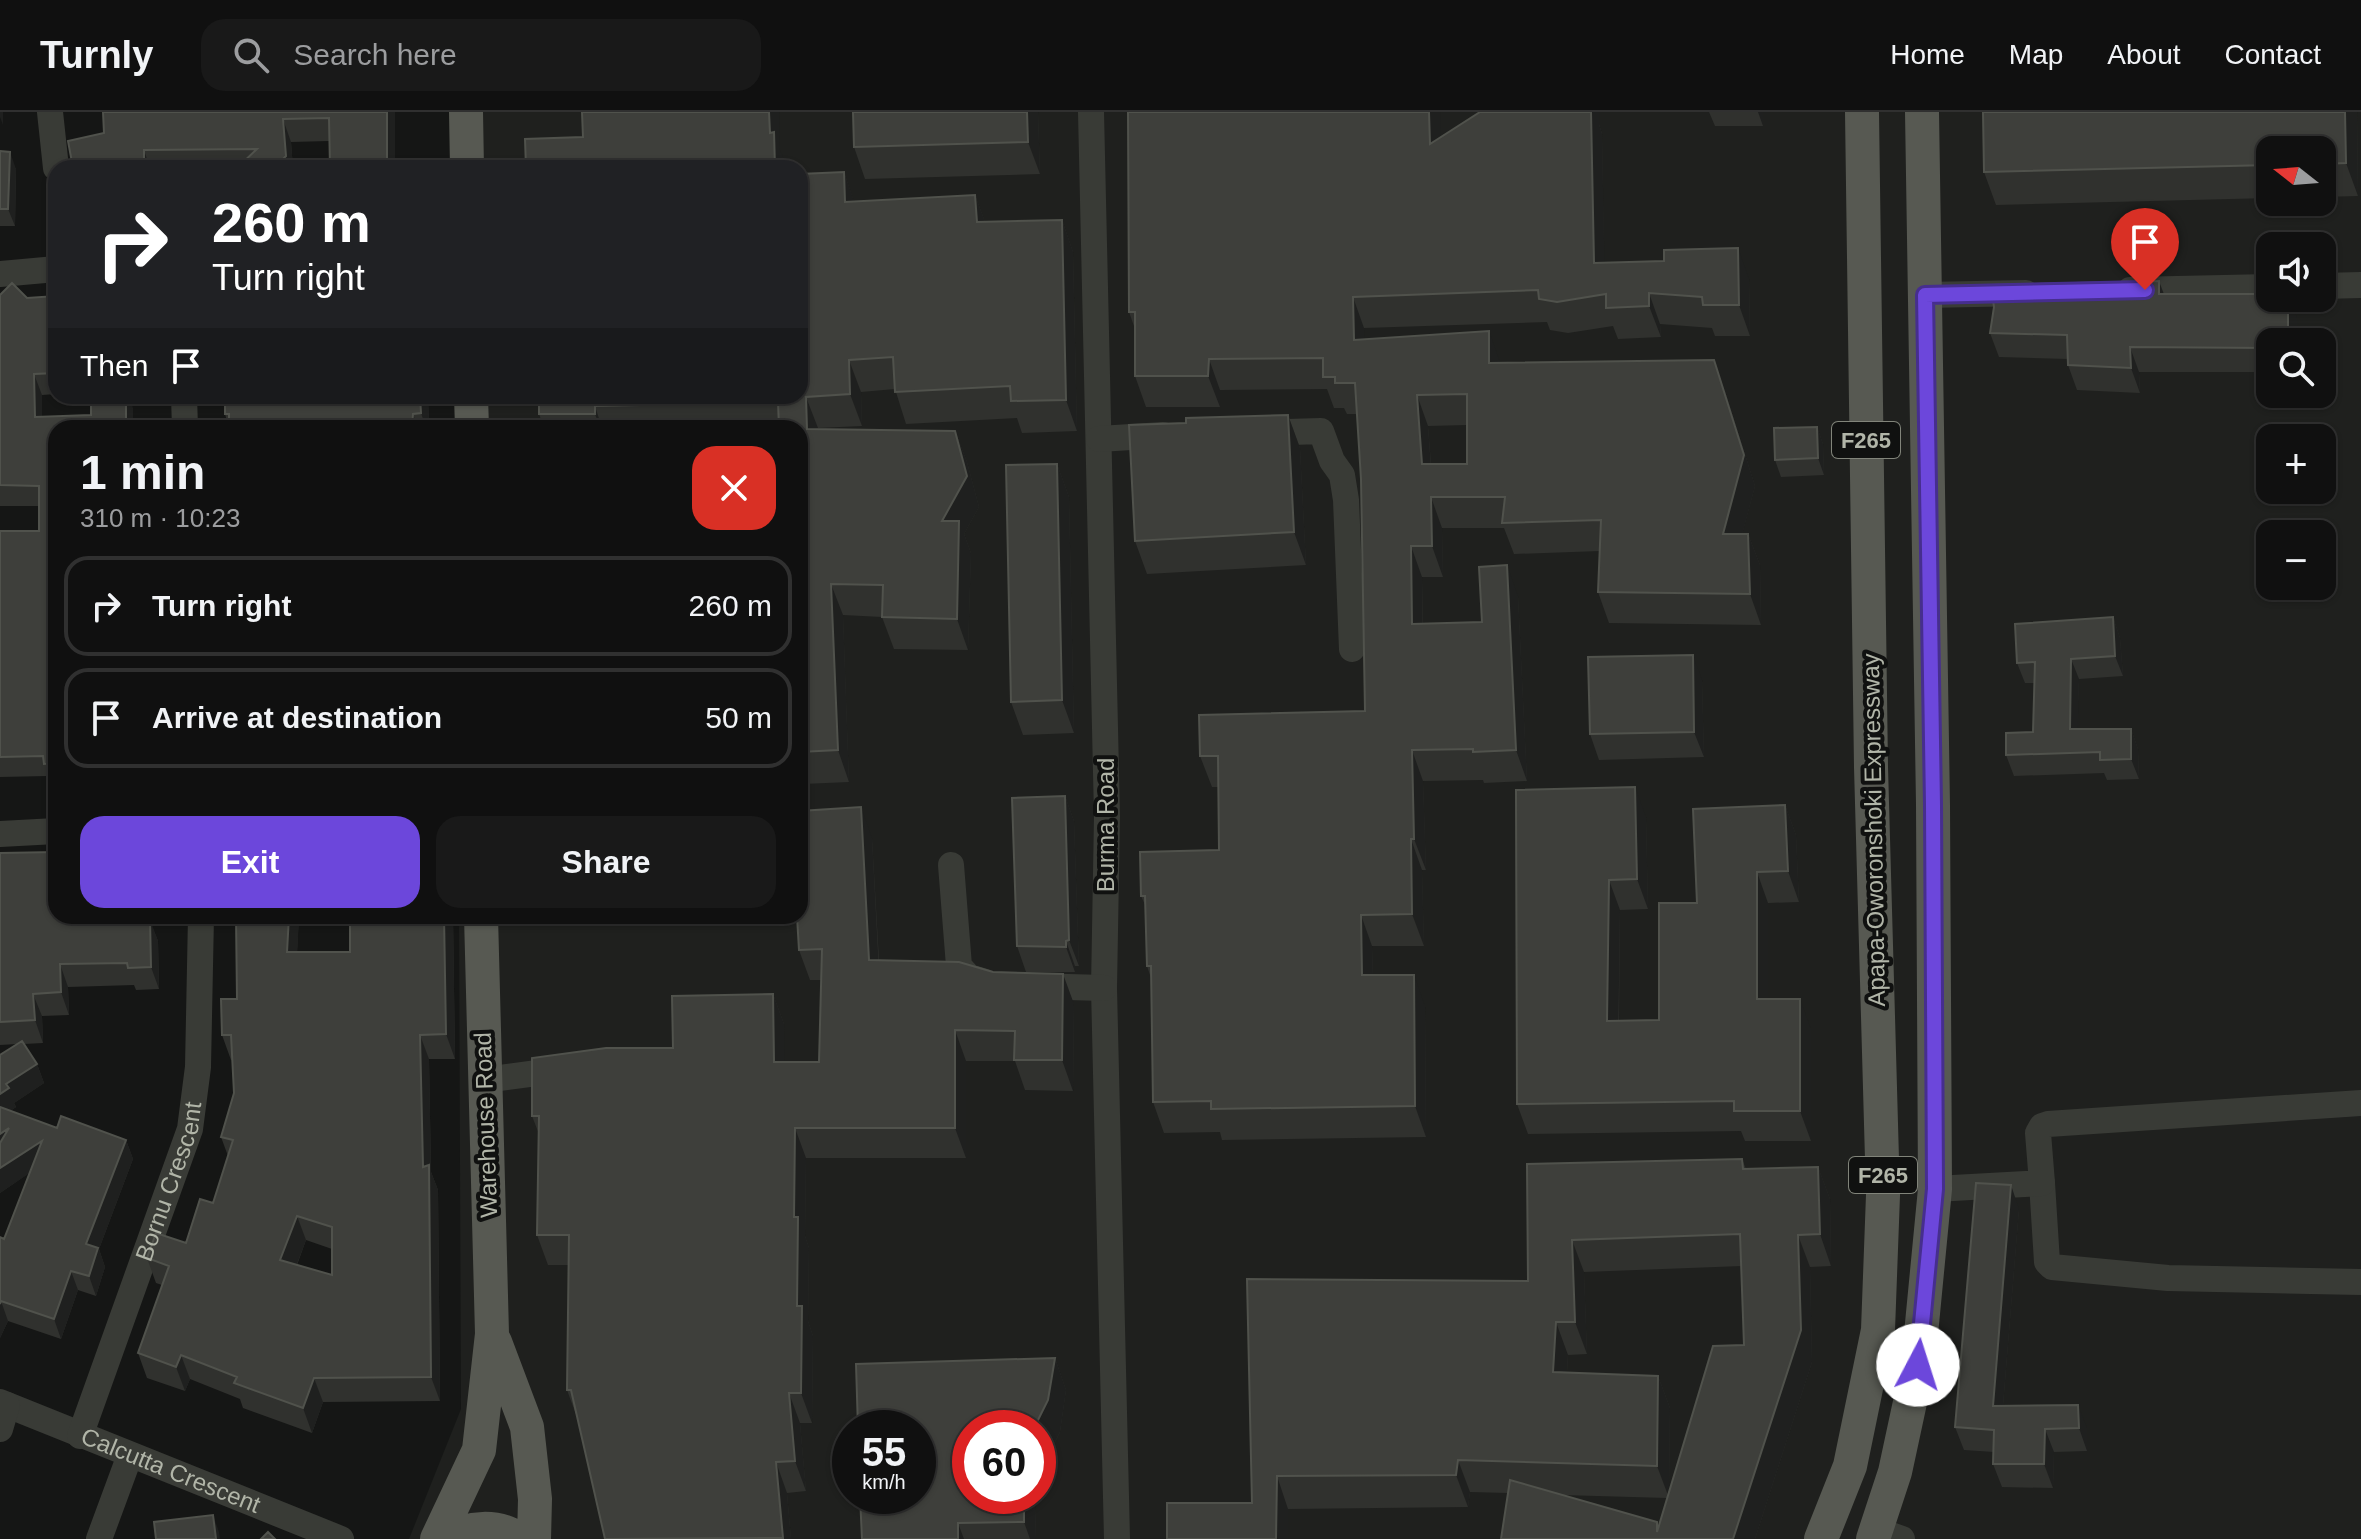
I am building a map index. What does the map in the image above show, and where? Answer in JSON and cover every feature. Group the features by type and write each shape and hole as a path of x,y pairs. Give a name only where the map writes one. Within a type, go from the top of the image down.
{"main road":[{"path":"466,112 467,160"},
{"name":"Apapa-Oworonshoki Expressway","path":"1821,1539 1850,1466 1878,1330 1883,1195 1871,767 1862,112"},
{"name":"F265","path":"1884,1536 1918,1365 1935,1189 1933,805 1922,112"},
{"name":"Warehouse Road","path":"437,1539 479,1450 492,1334 481,924"},
{"name":"Warehouse Road","path":"492,1334 527,1427 535,1499 534,1539"},
{"path":"447,1539 459,1532 486,1528 512,1534 518,1539"}],"street":[{"path":"50,112 55,160"},
{"name":"Burma Road","path":"1091,112 1107,816 1104,988 1117,1539"},
{"path":"0,274 48,270"},
{"path":"2336,286 2361,285"},
{"path":"2097,291 2256,287"},
{"path":"1925,295 2050,292"},
{"path":"1229,434 1321,431 1332,461 1342,475 1346,500 1352,649"},
{"path":"1099,439 1183,435"},
{"path":"0,834 48,831"},
{"path":"951,865 959,966 969,977 997,986 1104,988"},
{"name":"Bornu Crescent","path":"80,1436 190,1129 198,1067 201,924"},
{"path":"484,1080 589,1066"},
{"path":"2361,1103 2048,1124 2042,1126 2038,1133 2047,1262 2052,1267 2168,1278 2361,1282"},
{"path":"1935,1189 2042,1183"},
{"name":"Calcutta Crescent","path":"2,1412 80,1436 341,1539"},
{"path":"99,1539 130,1455"}],"shaded area":[{"path":"454,112 2361,112 2361,1539 409,1539 461,1409 459,924 808,924 808,420 456,420 456,404 808,404 808,160 454,160"}],"building":[{"path":"103,112 387,112 387,160 330,160 329,118 283,119 286,156 282,160 245,160 257,149 144,150 144,160 72,160 68,141 104,133"},
{"path":"582,112 769,112 770,133 774,132 775,160 526,160 525,139 583,137"},
{"path":"853,112 1027,112 1028,142 854,147"},
{"path":"1128,112 1429,112 1430,144 1480,112 1591,112 1594,263 1664,261 1664,250 1738,248 1739,305 1703,305 1702,297 1649,293 1649,306 1606,308 1606,294 1557,302 1539,299 1538,290 1353,297 1354,340 1489,331 1489,363 1714,360 1744,455 1723,534 1748,534 1750,594 1598,592 1601,520 1502,523 1505,497 1431,497 1432,546 1411,546 1412,624 1482,622 1479,567 1507,565 1516,750 1412,750 1412,914 1361,915 1362,975 1414,975 1415,1106 1211,1109 1211,1101 1153,1102 1151,966 1147,966 1140,852 1219,850 1218,756 1200,756 1199,715 1365,711 1361,479 1355,383 1335,383 1335,377 1323,377 1323,358 1209,359 1208,376 1135,376 1135,312 1129,312","holes":["1467,394 1467,464 1422,464 1417,395"]},
{"path":"1983,112 2345,112 2346,163 2336,163 2336,136 2256,136 2256,165 1984,172"},
{"path":"0,151 10,152 8,209 0,209"},
{"path":"844,172 845,202 975,195 977,222 1062,220 1066,400 1011,401 1010,386 895,392 893,357 849,360 850,394 808,397 808,174"},
{"path":"2159,281 2159,294 2256,294 2256,312 2288,312 2288,328 2256,328 2256,348 2130,347 2131,368 2068,365 2067,335 1990,333 1994,307 1991,285"},
{"path":"12,283 27,298 48,297 48,373 34,374 35,417 91,415 91,404 126,404 126,420 48,420 48,764 44,764 43,756 0,757 0,531 39,531 39,486 0,485 0,295"},
{"path":"225,404 420,404 421,413 413,414 413,420 229,420 229,414 225,414"},
{"path":"539,404 686,404 595,406 595,414 539,414"},
{"path":"778,404 806,404 807,420 779,420"},
{"path":"1288,415 1294,532 1135,541 1129,425 1186,423 1186,418"},
{"path":"1817,427 1818,458 1775,460 1774,428"},
{"path":"808,429 955,431 967,476 942,521 959,521 957,619 882,617 883,585 831,584 838,750 808,752"},
{"path":"1057,464 1062,700 1011,702 1006,465"},
{"path":"2113,617 2115,656 2071,659 2070,729 2131,729 2131,759 2100,760 2100,752 2006,755 2006,733 2033,732 2035,662 2017,663 2015,624"},
{"path":"1693,655 1694,732 1590,734 1588,657"},
{"path":"1635,787 1637,879 1609,880 1607,1021 1659,1020 1659,903 1697,903 1693,809 1785,805 1788,871 1757,872 1757,999 1800,999 1800,1111 1734,1111 1734,1101 1517,1104 1516,790"},
{"path":"1065,796 1069,940 1066,947 1017,946 1012,798"},
{"path":"861,807 869,960 959,962 993,972 1063,974 1062,1060 1014,1060 1015,1031 955,1030 955,1128 795,1128 794,1217 798,1217 797,1306 802,1306 801,1393 789,1393 795,1461 776,1462 783,1538 605,1539 571,1390 567,1390 569,1235 537,1235 539,1116 532,1116 532,1058 606,1048 673,1048 672,996 773,994 774,1062 819,1062 822,949 799,950 797,924 808,924 808,810"},
{"path":"48,852 48,924 150,924 151,967 128,968 127,963 60,964 61,992 33,994 35,1020 0,1022 0,853"},
{"path":"236,924 289,924 287,952 350,952 350,924 444,924 446,1034 420,1035 423,1167 429,1165 431,1377 314,1378 303,1408 234,1383 237,1377 181,1355 176,1367 138,1353 169,1266 147,1258 156,1233 186,1243 200,1199 213,1203 233,1140 221,1137 234,1093 231,1035 222,1035 221,999 237,999","holes":["297,1216 332,1227 332,1275 280,1260"]},
{"path":"22,1041 37,1064 6,1084 9,1088 0,1094 0,1055"},
{"path":"0,1107 57,1128 61,1116 126,1140 86,1244 98,1248 89,1276 71,1271 54,1319 1,1301 0,1304 0,1237 4,1239 42,1141 0,1168 0,1143 9,1128 0,1134"},
{"path":"1742,1159 1743,1169 1818,1167 1820,1234 1798,1235 1801,1330 1733,1539 1501,1539 1510,1480 1657,1522 1657,1532 1713,1346 1744,1345 1740,1234 1572,1240 1575,1322 1556,1322 1553,1372 1658,1376 1657,1466 1458,1460 1456,1475 1277,1476 1276,1539 1167,1539 1167,1503 1252,1503 1247,1279 1528,1281 1527,1164"},
{"path":"1976,1183 2011,1185 1993,1406 2078,1405 2079,1428 2045,1429 2044,1464 1993,1464 1994,1430 1955,1427"},
{"path":"1055,1358 1048,1400 1043,1410 952,1410 952,1514 1024,1514 1024,1522 958,1523 958,1539 862,1539 861,1514 936,1514 936,1410 857,1410 856,1364"},
{"path":"213,1515 216,1539 156,1539 154,1522"},
{"path":"268,1532 275,1539 261,1539"}],"route":[{"path":"1918,1365 1935,1189 1925,295 2145,290"}]}
